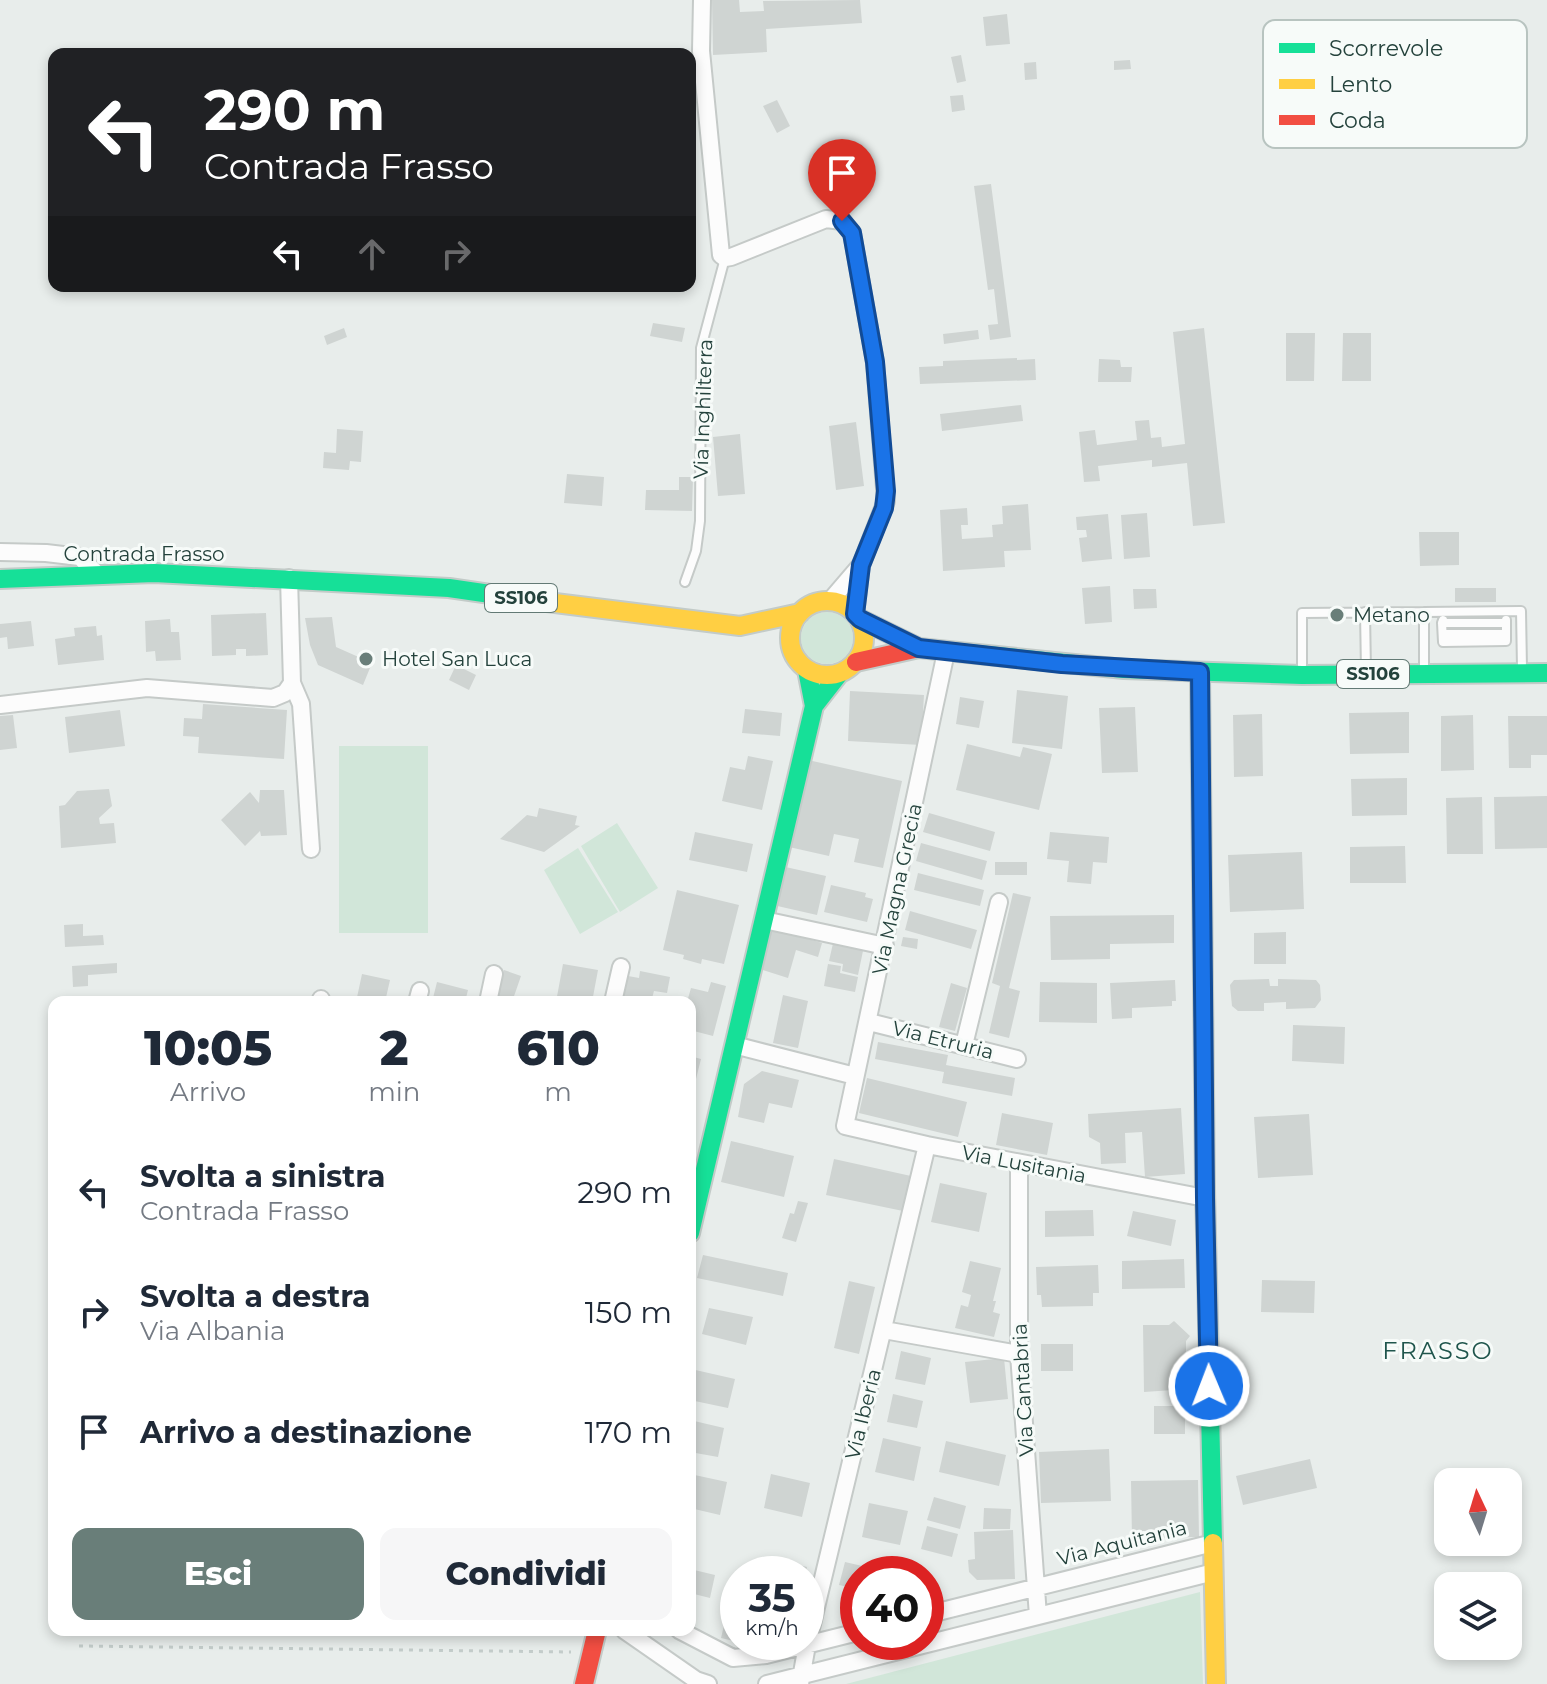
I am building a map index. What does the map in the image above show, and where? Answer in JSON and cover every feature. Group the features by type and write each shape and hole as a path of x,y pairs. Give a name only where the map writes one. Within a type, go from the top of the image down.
{"main road":[{"name":"Contrada Frasso","path":"0,579 154,573 449,588 740,626 800,613"},
{"name":"SS106","path":"800,613 819,602 841,603 857,616 919,648 1062,664 1302,675 1547,673"},
{"path":"793,654 790,633 800,613"},
{"path":"856,662 865,643 864,630 857,616"},
{"name":"Contrada Frasso","path":"740,626 793,654"},
{"name":"SS106","path":"839,674 856,662 919,648"},
{"name":"SS106","path":"793,654 807,670"},
{"path":"696,1204 814,706 807,670 828,676 839,674"},
{"name":"Via Aquitania","path":"1200,672 1205,1198 1213,1543"},
{"path":"814,706 839,674"},
{"path":"1213,1543 1216,1684"},
{"path":"584,1684 595,1636"}],"street":[{"name":"Via Inghilterra","path":"702,0 701,51 721,255 725,258"},
{"path":"725,258 826,219 842,221 852,233 875,362 886,491 884,508 861,565 857,616"},
{"name":"Contrada Frasso","path":"0,552 80,557 98,575"},
{"path":"830,601 861,565"},
{"path":"289,578 292,683 301,704 311,849"},
{"name":"Via Magna Grecia","path":"845,1126 946,652"},
{"path":"0,705 147,688 273,698 285,693 292,683"},
{"path":"964,1045 999,902"},
{"path":"764,920 885,946"},
{"path":"614,996 621,967"},
{"path":"489,996 494,974"},
{"name":"Via Etruria","path":"869,1022 1017,1059"},
{"path":"734,1045 855,1076"},
{"name":"Via Lusitania","path":"845,1126 927,1145 1205,1198"},
{"name":"Via Iberia","path":"824,1575 927,1145"},
{"name":"Via Cantabria","path":"1019,1163 1019,1354 1038,1616"},
{"path":"884,1330 1019,1354"},
{"name":"Via Aquitania","path":"944,1610 1213,1543"},
{"path":"767,1684 801,1680 1214,1572"},
{"path":"633,1636 696,1680 708,1684"},
{"path":"691,1636 720,1651"},
{"name":"Via Iberia","path":"801,1680 804,1660"}],"lane":[{"name":"Via Inghilterra","path":"685,582 696,551 700,521 701,348 725,258"},
{"path":"1443,611 1443,642 1506,641 1506,611"},
{"path":"1302,675 1302,613 1443,611 1521,611 1522,673"},
{"path":"1365,612 1366,674"},
{"path":"1424,612 1424,674"},
{"path":"1442,623 1506,623"}],"path":[{"path":"79,1646 591,1653"}],"green space":[{"path":"827,612 845,620 853,638 845,656 827,664 809,656 801,638 809,620"},
{"path":"339,746 428,746 428,933 339,933"},
{"path":"617,823 658,888 620,912 581,846"},
{"path":"578,848 618,912 580,934 544,870"},
{"path":"1200,1592 1203,1684 846,1684"}],"building":[{"path":"712,0 739,0 740,12 764,11 763,1 860,0 862,23 766,29 767,52 713,55"},
{"path":"1007,14 1010,44 986,46 983,17"},
{"path":"961,55 966,81 957,83 951,57"},
{"path":"1130,60 1131,69 1114,70 1114,61"},
{"path":"1036,62 1037,79 1025,80 1024,63"},
{"path":"963,95 965,110 952,112 950,96"},
{"path":"777,100 790,126 777,133 763,106"},
{"path":"991,184 1011,337 990,340 988,325 998,324 994,289 988,290 974,186"},
{"path":"653,323 685,328 682,342 650,336"},
{"path":"344,328 347,337 327,345 324,336"},
{"path":"1204,328 1225,523 1193,526 1187,463 1152,467 1152,460 1098,466 1100,481 1084,482 1079,432 1095,430 1097,445 1137,440 1135,421 1149,420 1151,438 1161,437 1162,447 1185,444 1173,332"},
{"path":"978,330 979,339 944,344 943,334"},
{"path":"1286,333 1315,333 1314,381 1286,381"},
{"path":"1343,333 1371,333 1371,381 1342,381"},
{"path":"1035,359 1036,380 920,384 919,367 943,366 943,361"},
{"path":"1099,359 1120,360 1121,367 1132,367 1131,382 1098,382"},
{"path":"1021,405 1023,421 942,431 940,414"},
{"path":"856,422 864,486 836,490 829,426"},
{"path":"337,429 363,431 361,462 350,461 349,470 323,468 324,452 336,453"},
{"path":"740,434 745,494 718,496 713,437"},
{"path":"567,474 604,477 602,506 564,503"},
{"path":"679,477 693,477 692,511 645,510 646,490 679,490"},
{"path":"1028,504 1031,550 1004,551 1005,567 943,571 940,510 967,508 968,525 961,525 962,539 993,537 992,525 1003,524 1002,506"},
{"path":"1147,513 1150,557 1124,559 1121,515"},
{"path":"1108,514 1112,559 1082,562 1079,538 1087,537 1086,530 1077,530 1076,517"},
{"path":"1419,532 1459,532 1459,565 1420,566"},
{"path":"1110,586 1112,622 1085,624 1082,588"},
{"path":"1455,588 1496,588 1496,602 1455,602"},
{"path":"1133,589 1156,589 1157,608 1134,609"},
{"path":"266,613 268,655 246,656 246,649 236,649 236,655 212,656 211,615"},
{"path":"332,617 336,647 372,663 363,685 318,665 305,618"},
{"path":"170,619 171,632 179,632 181,660 156,661 155,651 146,652 145,621"},
{"path":"31,621 34,646 8,649 7,637 0,638 0,624"},
{"path":"96,626 97,636 102,635 104,660 58,665 55,639 75,636 74,628"},
{"path":"456,665 476,675 469,690 449,680"},
{"path":"1017,690 1068,696 1062,749 1012,743"},
{"path":"850,691 924,695 921,745 848,741"},
{"path":"960,697 984,701 979,728 956,724"},
{"path":"203,704 287,710 284,759 198,753 199,737 183,736 184,718 202,719"},
{"path":"1135,707 1138,772 1102,773 1099,708"},
{"path":"745,709 782,713 780,736 742,733"},
{"path":"120,710 125,746 69,753 65,717"},
{"path":"1409,712 1409,753 1350,754 1349,713"},
{"path":"1262,714 1263,776 1234,777 1233,715"},
{"path":"13,715 17,748 0,750 0,716"},
{"path":"1473,715 1474,770 1441,771 1441,716"},
{"path":"1508,716 1547,716 1547,755 1531,755 1531,768 1509,768"},
{"path":"967,744 1020,757 1023,747 1052,754 1039,810 956,790"},
{"path":"748,756 773,761 762,810 722,801 730,767 745,770"},
{"path":"808,760 902,781 883,868 854,862 859,839 834,834 829,856 789,847"},
{"path":"1407,778 1407,815 1352,816 1351,779"},
{"path":"109,789 112,806 99,818 100,824 114,823 116,843 61,848 59,806 65,805 77,791"},
{"path":"260,790 284,790 287,835 261,836 260,831 245,846 221,820 250,792 259,803"},
{"path":"1547,796 1547,848 1495,849 1494,797"},
{"path":"1482,797 1483,854 1447,854 1446,798"},
{"path":"539,808 577,816 575,825 580,826 544,852 500,839 527,815 537,817"},
{"path":"929,813 995,832 990,851 923,832"},
{"path":"695,832 753,844 747,872 689,860"},
{"path":"1050,832 1109,837 1107,863 1093,862 1091,884 1067,882 1069,861 1047,859"},
{"path":"921,843 987,861 982,880 916,861"},
{"path":"1405,846 1406,883 1350,883 1350,847"},
{"path":"1302,852 1304,909 1230,912 1228,855"},
{"path":"995,862 1027,862 1027,875 995,875"},
{"path":"781,866 826,876 817,915 773,905"},
{"path":"918,873 984,890 980,906 914,890"},
{"path":"831,885 866,893 865,897 873,899 867,922 824,912"},
{"path":"677,890 739,905 724,964 702,959 701,964 683,959 684,955 663,950"},
{"path":"1013,893 1031,897 1009,988 1020,991 1009,1038 989,1033 1000,986 992,983"},
{"path":"910,911 977,930 971,949 905,930"},
{"path":"1174,915 1174,943 1110,944 1110,959 1051,960 1050,916"},
{"path":"83,924 83,936 103,935 104,945 65,947 64,925"},
{"path":"771,928 822,943 818,957 796,950 788,978 760,969"},
{"path":"1286,932 1286,964 1254,964 1254,933"},
{"path":"903,937 918,939 917,949 901,946"},
{"path":"834,939 864,946 858,975 842,971 843,964 829,961"},
{"path":"117,963 117,973 88,975 88,986 73,987 72,966"},
{"path":"563,964 598,970 593,996 557,996"},
{"path":"828,964 841,966 840,973 858,977 855,992 824,986"},
{"path":"504,970 521,976 514,996 496,996"},
{"path":"640,971 670,977 667,993 654,991 653,996 623,996 628,976 639,978"},
{"path":"362,974 390,980 386,996 357,996"},
{"path":"1269,979 1270,986 1278,986 1278,979 1316,980 1320,985 1321,1000 1315,1008 1286,1009 1286,1002 1264,1003 1264,1011 1238,1011 1232,1006 1230,985 1234,980"},
{"path":"1175,980 1176,1001 1172,1001 1172,1006 1132,1008 1132,1018 1112,1019 1110,983"},
{"path":"437,982 468,990 466,996 434,996"},
{"path":"711,982 726,986 713,1036 696,1032 696,996 689,996 691,988 708,992"},
{"path":"1040,982 1097,983 1097,1023 1039,1022"},
{"path":"951,983 967,988 955,1031 939,1027"},
{"path":"783,995 808,1001 798,1048 773,1043"},
{"path":"1293,1025 1345,1027 1344,1064 1292,1061"},
{"path":"878,1042 948,1055 946,1065 1015,1078 1012,1096 942,1083 944,1072 875,1059"},
{"path":"696,1058 701,1059 696,1079"},
{"path":"762,1071 799,1080 792,1108 769,1103 764,1123 738,1117 744,1084"},
{"path":"867,1078 967,1102 958,1137 859,1113"},
{"path":"1181,1108 1185,1174 1145,1177 1142,1132 1125,1133 1126,1163 1101,1164 1100,1143 1089,1137 1088,1114"},
{"path":"1002,1113 1053,1123 1047,1155 996,1145"},
{"path":"1309,1114 1313,1175 1258,1178 1254,1117"},
{"path":"731,1141 794,1156 784,1197 721,1182"},
{"path":"834,1159 911,1176 903,1211 826,1195"},
{"path":"940,1183 987,1193 979,1232 931,1222"},
{"path":"798,1201 808,1203 796,1242 782,1238 790,1213 794,1214"},
{"path":"1093,1210 1094,1236 1045,1237 1045,1211"},
{"path":"1133,1211 1176,1220 1171,1246 1127,1236"},
{"path":"703,1255 788,1273 783,1296 697,1278"},
{"path":"1184,1259 1185,1288 1122,1289 1122,1261"},
{"path":"970,1261 1001,1268 993,1301 996,1301 993,1312 1000,1314 994,1337 955,1328 961,1305 968,1307 971,1295 962,1292"},
{"path":"1098,1265 1099,1293 1093,1293 1093,1306 1042,1307 1041,1295 1037,1295 1036,1267"},
{"path":"1262,1280 1315,1281 1314,1313 1261,1312"},
{"path":"849,1281 875,1287 859,1354 834,1348"},
{"path":"709,1308 753,1317 746,1345 702,1334"},
{"path":"1174,1321 1190,1336 1186,1341 1186,1374 1191,1378 1176,1393 1173,1390 1144,1392 1143,1325 1169,1325"},
{"path":"1041,1344 1073,1344 1073,1371 1041,1371"},
{"path":"901,1351 931,1358 925,1385 895,1379"},
{"path":"1004,1358 1008,1399 970,1403 965,1362"},
{"path":"696,1370 735,1379 728,1408 696,1401"},
{"path":"893,1394 923,1401 917,1428 887,1422"},
{"path":"1154,1406 1185,1406 1185,1434 1154,1434"},
{"path":"696,1421 724,1428 718,1457 696,1453"},
{"path":"883,1438 921,1447 914,1481 875,1472"},
{"path":"946,1441 1006,1455 999,1486 939,1472"},
{"path":"1109,1449 1111,1501 1041,1503 1039,1452"},
{"path":"1310,1459 1317,1488 1243,1505 1236,1476"},
{"path":"771,1474 810,1483 802,1517 764,1508"},
{"path":"696,1475 727,1482 720,1515 696,1509"},
{"path":"1198,1480 1199,1537 1132,1538 1131,1481"},
{"path":"934,1497 966,1506 960,1529 927,1520"},
{"path":"869,1503 908,1511 900,1545 862,1537"},
{"path":"984,1508 1011,1509 1010,1529 983,1529"},
{"path":"927,1526 958,1534 952,1557 921,1549"},
{"path":"1013,1530 1015,1579 977,1580 969,1572 968,1560 975,1559 974,1532"},
{"path":"696,1570 715,1575 710,1598 696,1594"}],"traffic: fast":[{"path":"0,579 154,573 449,588 531,600"},
{"path":"860,619 919,648 1124,669 1302,675 1547,673"},
{"path":"696,1208 814,706 807,670"},
{"path":"814,706 839,674"},
{"path":"1205,1189 1213,1543"}],"traffic: slow":[{"path":"531,600 740,626 800,613"},
{"path":"820,601 834,601 848,607 858,617 864,638 858,659 848,669 834,675 820,675 806,669 796,659 790,645 790,631 796,617 806,607 820,601"},
{"path":"1200,672 1205,1189"},
{"path":"1213,1543 1216,1684"}],"traffic: jam":[{"path":"856,662 919,648"},
{"path":"584,1684 596,1636"}],"place":[{"name":"Metano","path":"1337,615"},
{"name":"Hotel San Luca","path":"366,659"}],"district":[{"name":"FRASSO","path":"1438,1350"}],"route":[{"path":"842,221 852,233 875,362 886,491 884,508 861,565 855,614 919,648 1062,664 1200,672 1209,1386"}]}
